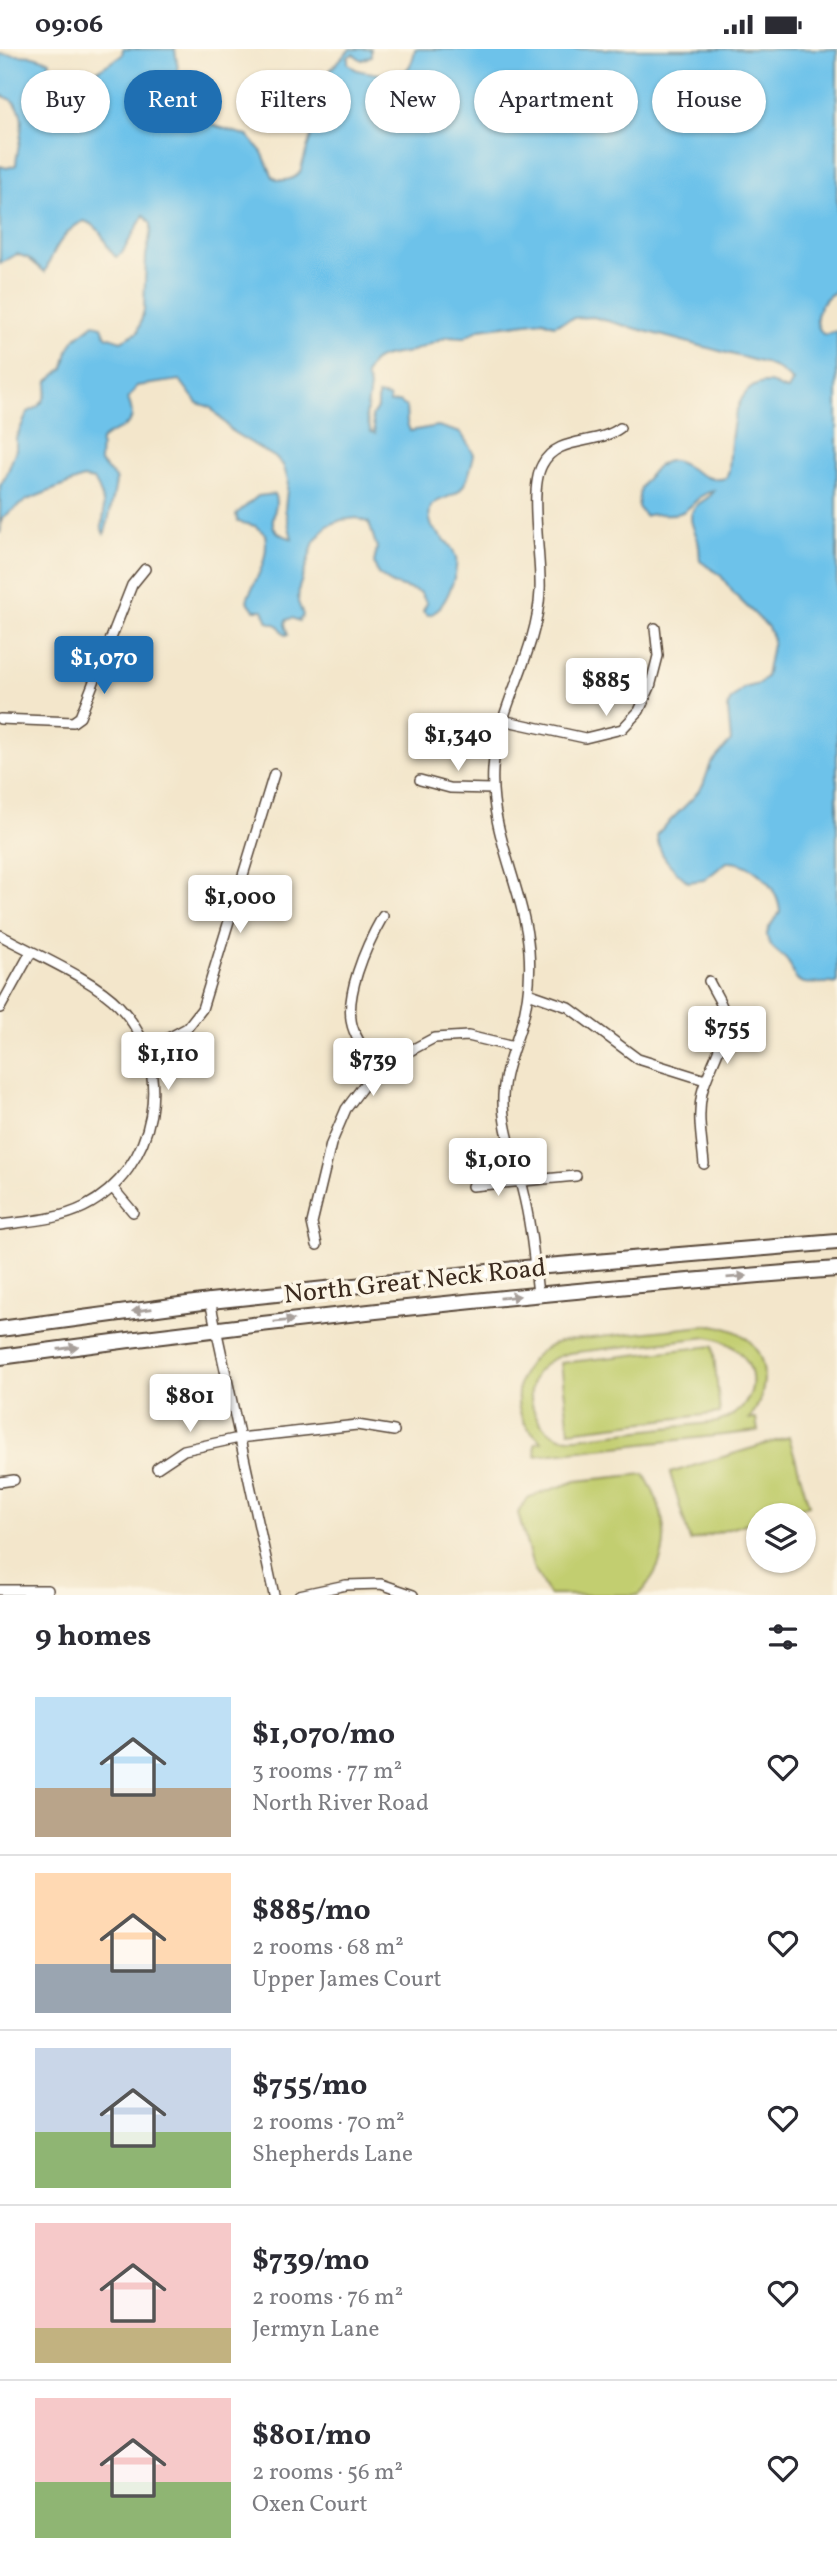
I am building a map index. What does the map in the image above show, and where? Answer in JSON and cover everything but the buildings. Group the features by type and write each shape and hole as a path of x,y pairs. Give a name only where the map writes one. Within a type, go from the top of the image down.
{"main road":[{"name":"North Great Neck Road","path":"0,1329 210,1301 535,1267 837,1242"},
{"name":"North Great Neck Road","path":"0,1357 216,1328 538,1294 837,1269"}],"street":[{"path":"538,1294 528,1217 504,1114 504,1081 528,993 529,963 527,932 501,842 492,789 496,744 502,720 529,653 538,617 540,573 536,485 541,466 558,448 566,444 600,438 620,428"},
{"path":"0,719 73,722 80,717 131,587 145,569"},
{"path":"502,720 585,739 622,729 639,711 650,687 658,656 655,628"},
{"path":"146,1050 187,1028 202,1009 274,774"},
{"path":"419,780 450,788 492,789"},
{"path":"376,1069 353,1030 351,1005 365,948 383,916"},
{"path":"0,935 107,995 129,1017 146,1050 153,1080 150,1119 139,1153 112,1187 91,1203 69,1213 0,1225"},
{"path":"0,1008 31,952"},
{"path":"705,1164 700,1117 705,1080 726,1027 723,1009 709,981"},
{"path":"528,993 568,1007 638,1059 705,1080"},
{"path":"317,1245 313,1223 331,1145 345,1108 376,1069 434,1038 468,1036 514,1047"},
{"path":"472,1186 576,1176"},
{"path":"112,1187 133,1212"},
{"path":"210,1301 274,1595"},
{"path":"157,1468 184,1450 239,1438 357,1425 394,1431"},
{"path":"0,1482 15,1480"},
{"path":"299,1595 346,1585 381,1584 413,1595"},
{"path":"0,1590 48,1590"}],"green space":[{"path":"713,1325 738,1332 753,1346 763,1366 763,1388 749,1419 756,1419 758,1431 536,1456 535,1443 542,1442 524,1422 519,1409 519,1384 531,1361 540,1352 563,1341","holes":["708,1337 725,1342 748,1363 752,1376 751,1390 746,1402 735,1414 718,1422 567,1438 543,1426 533,1408 531,1388 534,1378 546,1363 561,1355"]},
{"path":"713,1346 720,1413 569,1431 561,1363"},
{"path":"789,1437 808,1503 746,1503 746,1524 690,1541 670,1473"},
{"path":"644,1474 659,1506 664,1536 663,1551 650,1581 638,1595 549,1595 533,1567 518,1513 527,1498 576,1481"}],"water":[{"path":"123,49 175,49 178,70 124,70 124,133 222,133 222,128 248,136 262,152 273,177 287,180 300,172 312,133 351,133 351,70 331,70 350,49 371,49 371,56 362,60 353,54 348,57 348,63 353,68 365,71 365,133 460,133 460,70 406,70 413,59 415,49 837,49 837,291 821,304 817,323 824,335 837,331 837,984 800,982 788,962 770,944 767,933 780,912 775,893 763,877 746,866 727,862 704,880 688,882 667,861 660,849 657,834 692,799 703,785 711,763 731,741 728,709 730,701 744,688 759,684 766,677 773,639 768,627 735,595 721,576 700,561 699,543 691,517 695,507 714,491 703,495 680,513 645,516 638,507 640,492 652,472 661,463 670,461 678,462 705,476 726,478 732,431 739,403 755,385 771,383 788,390 793,381 778,369 593,317 574,318 554,325 543,321 480,329 464,338 447,337 415,350 376,360 366,377 370,387 366,416 371,432 375,433 372,416 378,407 378,395 389,397 390,403 400,402 406,407 410,431 438,426 461,433 474,454 462,488 437,501 430,510 432,527 452,549 456,565 453,583 444,601 433,613 427,615 423,611 427,603 420,592 392,584 378,574 374,563 377,548 369,523 357,518 341,520 327,526 314,542 299,588 298,602 303,615 299,621 292,618 286,620 288,635 285,635 278,625 268,622 263,610 254,610 247,600 264,560 265,534 255,526 238,522 236,514 258,496 274,494 274,528 292,539 285,509 288,480 283,465 276,458 233,432 210,407 197,403 180,380 137,386 128,399 132,416 130,422 101,440 100,462 116,479 104,534 104,509 100,491 94,480 83,478 27,500 2,518 0,534 0,486 16,449 16,438 28,412 38,407 43,400 48,381 64,368 68,351 75,339 94,324 102,326 106,336 121,341 138,332 144,310 146,256 151,224 144,215 122,253 116,257 97,228 84,221 70,230 55,249 45,272 28,258 17,254 0,264 0,166 7,168 16,165 21,132 110,133 110,70 97,70 122,55"},
{"path":"0,54 33,56 50,61 48,70 21,70 21,115 11,100 0,95"}]}
